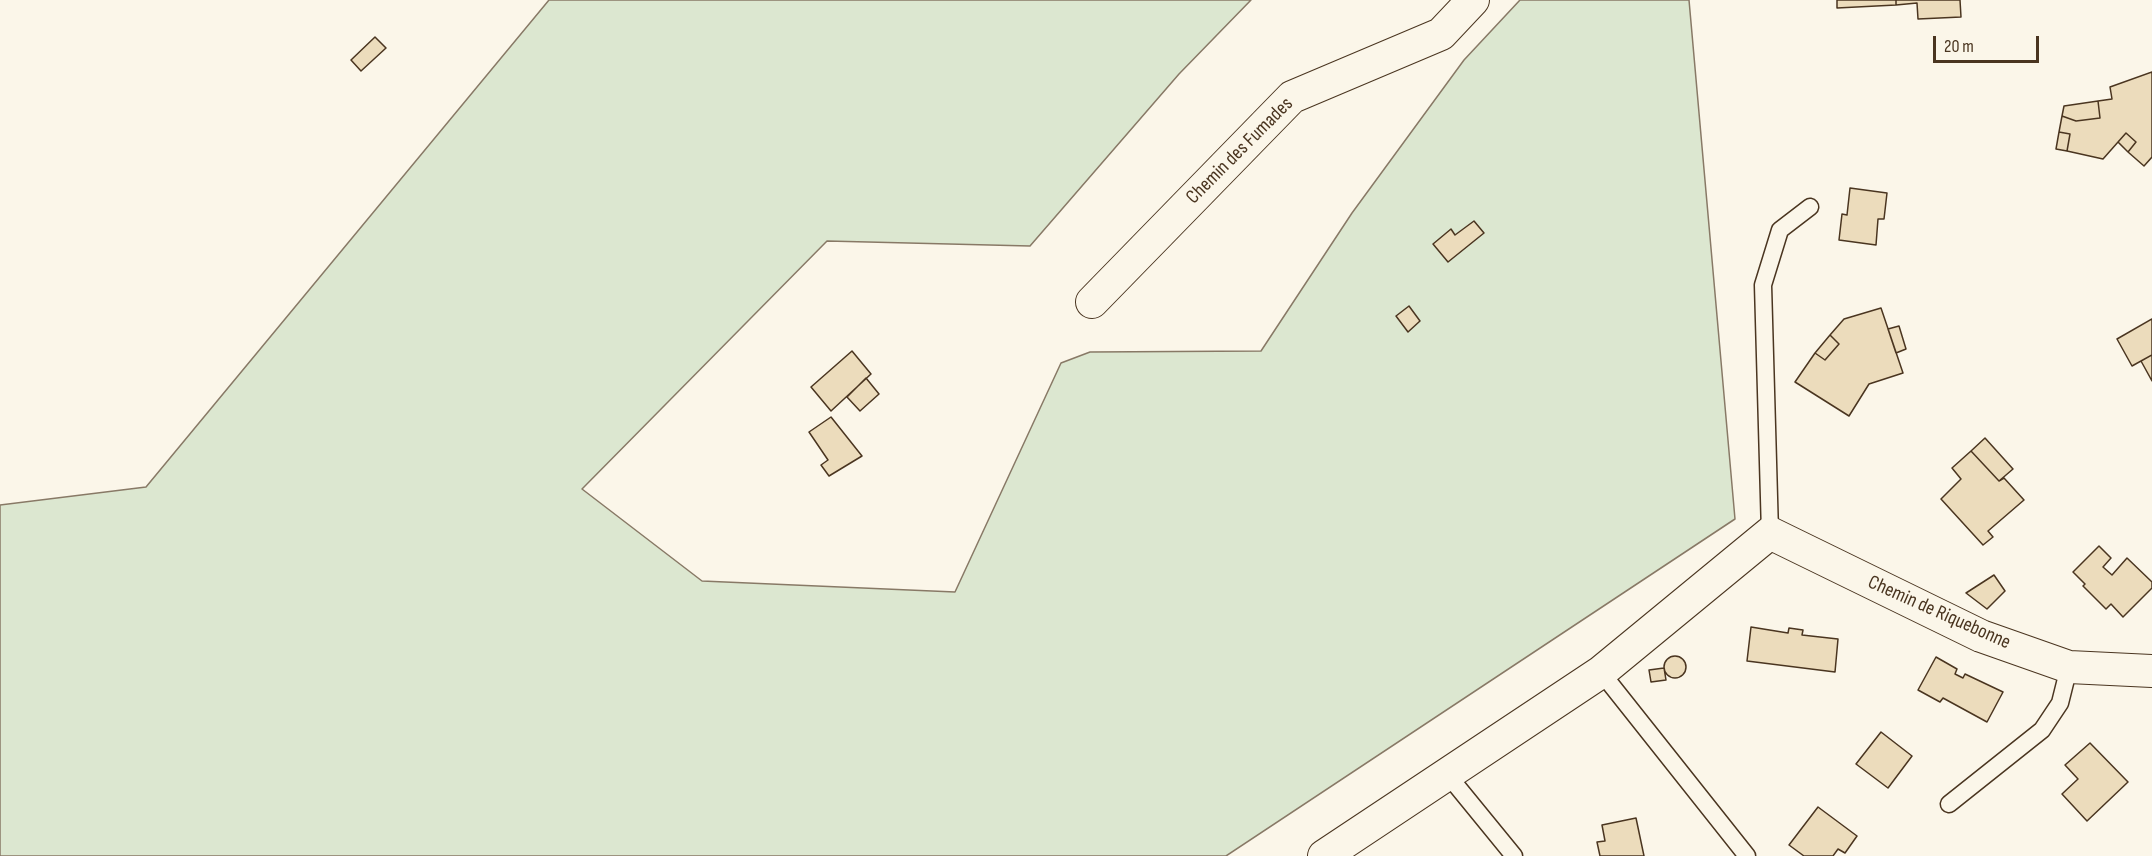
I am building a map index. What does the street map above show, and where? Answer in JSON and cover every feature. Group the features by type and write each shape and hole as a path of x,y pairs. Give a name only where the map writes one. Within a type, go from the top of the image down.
{"street":[{"name":"Chemin des Fumades","path":"1092,302 1292,97 1441,34 1473,0"},
{"name":"Chemin de Riquebonne","path":"1770,533 1981,636 2069,667 2152,671"},
{"path":"1324,856 1601,672 1770,533"}],"lane":[{"path":"1770,533 1763,285 1780,230 1810,207"},
{"path":"1949,804 2042,730 2060,704 2069,667"},
{"path":"1601,672 1747,856"},
{"path":"1448,774 1514,856"}],"green space":[{"path":"549,0 1251,0 1179,74 1030,246 827,241 582,489 702,581 955,592 1061,363 1090,352 1261,351 1352,213 1464,60 1520,0 1689,0 1735,519 1226,856 0,856 0,505 146,487"}],"building":[{"path":"1837,0 1896,0 1896,5 1837,8"},
{"path":"1896,0 1960,0 1961,17 1918,19 1917,3 1896,5"},
{"path":"375,37 386,48 361,71 351,60"},
{"path":"2152,72 2152,157 2144,166 2128,152 2136,142 2126,133 2103,159 2067,151 2070,134 2059,132 2062,116 2076,121 2100,118 2098,101 2112,99 2110,87"},
{"path":"2098,101 2100,118 2076,121 2062,116 2064,106"},
{"path":"2059,132 2070,134 2067,151 2056,149"},
{"path":"2126,133 2136,142 2128,152 2118,142"},
{"path":"1850,188 1887,193 1884,219 1878,219 1876,245 1839,240 1842,214 1847,215"},
{"path":"1474,221 1484,233 1448,262 1433,244 1451,229 1455,235"},
{"path":"1409,306 1420,321 1408,332 1396,316"},
{"path":"1881,308 1903,373 1869,384 1849,416 1795,382 1815,353 1825,360 1839,344 1830,335 1844,319"},
{"path":"2152,319 2152,355 2132,366 2117,339"},
{"path":"1899,326 1906,349 1896,353 1888,329"},
{"path":"1830,335 1839,344 1825,360 1815,353"},
{"path":"852,351 871,374 831,411 811,387"},
{"path":"2152,355 2152,381 2141,361"},
{"path":"866,378 879,394 860,411 847,397"},
{"path":"831,417 862,456 829,476 821,465 828,460 809,432"},
{"path":"1985,438 2013,469 1999,481 1971,451"},
{"path":"1971,451 1999,481 2004,478 2024,500 1988,531 1993,537 1983,545 1941,499 1961,479 1952,468"},
{"path":"2099,546 2111,558 2103,567 2112,575 2127,558 2152,582 2152,588 2123,617 2111,604 2106,609 2083,586 2085,584 2073,572"},
{"path":"1994,575 2005,591 1987,609 1966,593"},
{"path":"1751,627 1788,633 1789,628 1803,630 1802,635 1838,639 1835,672 1747,661"},
{"path":"1671,656 1679,656 1686,663 1686,671 1679,678 1671,678 1664,671 1664,663"},
{"path":"1936,657 1957,669 1955,674 1963,678 1965,674 2003,692 1987,722 1943,698 1940,702 1918,690"},
{"path":"1664,668 1666,680 1651,682 1649,670"},
{"path":"1881,732 1912,756 1888,788 1856,764"},
{"path":"2090,743 2128,782 2087,821 2062,794 2078,779 2065,765"},
{"path":"1818,807 1857,836 1845,853 1838,849 1833,856 1804,856 1789,845"},
{"path":"1636,818 1644,856 1600,856 1597,842 1605,841 1602,825"}]}
